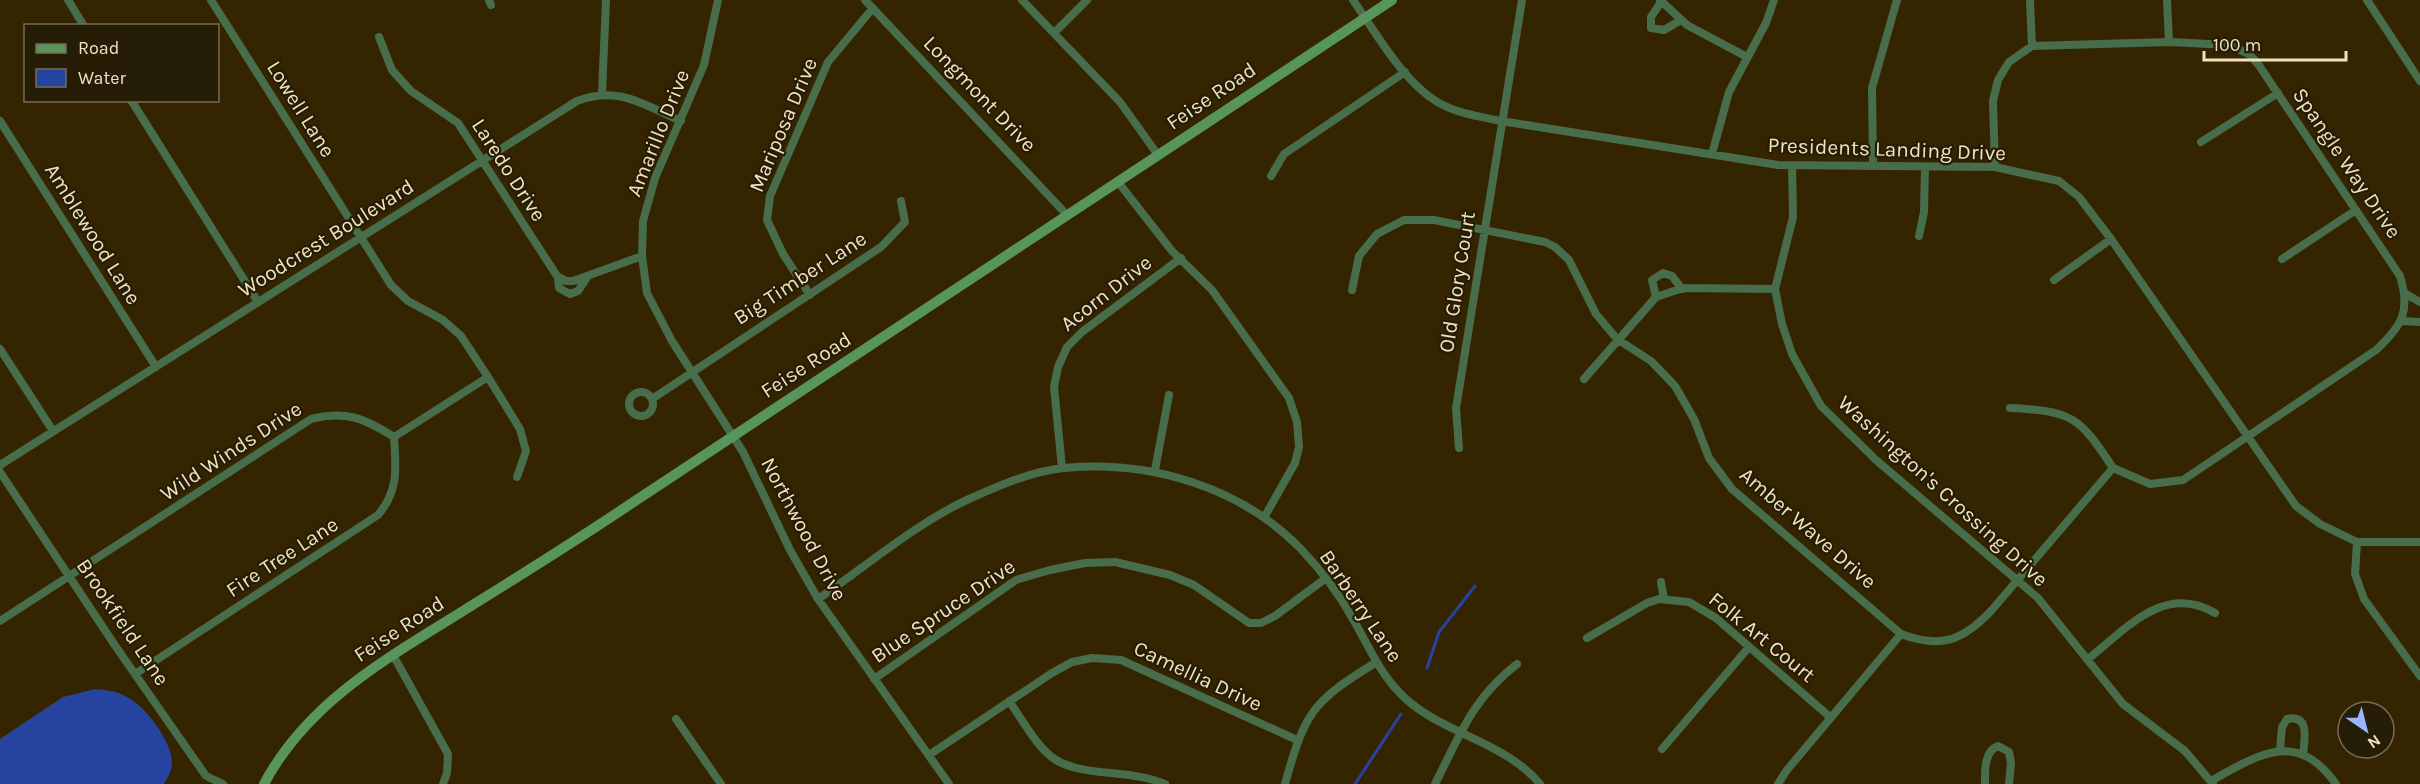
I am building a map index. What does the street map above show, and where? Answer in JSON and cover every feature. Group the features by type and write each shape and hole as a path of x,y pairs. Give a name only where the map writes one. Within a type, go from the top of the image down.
{"main road":[{"name":"Feise Road","path":"264,784 291,741 326,704 393,656 548,559 1392,0"}],"street":[{"path":"68,0 83,24"},
{"name":"Lowell Lane","path":"211,0 391,285 408,301 443,320 461,336 488,377 520,429 526,451 517,477"},
{"path":"606,0 602,93 633,99 681,121"},
{"name":"Amarillo Drive","path":"718,0 711,43 652,189 643,221 642,256 650,302 733,436"},
{"name":"Longmont Drive","path":"866,0 1067,215"},
{"path":"1023,0 1120,102 1158,155"},
{"path":"1054,33 1087,0"},
{"name":"Presidents Landing Drive","path":"1353,0 1405,72 1429,96 1442,105 1501,121 1792,166 1995,167 2059,181 2079,196 2111,239 2296,506 2320,524 2357,542 2420,542"},
{"name":"Old Glory Court","path":"1459,448 1456,408 1522,0"},
{"path":"1712,154 1722,110 1766,23 1774,0"},
{"path":"1873,165 1872,88 1897,0"},
{"path":"1995,167 1992,101 1998,80 2008,62 2032,46 2030,0"},
{"path":"2167,0 2169,42"},
{"path":"2367,0 2420,81"},
{"path":"1681,20 1664,30 1651,28 1651,17 1660,1 1681,20 1747,57"},
{"name":"Mariposa Drive","path":"810,295 783,254 767,220 770,196 828,62 873,8"},
{"name":"Laredo Drive","path":"379,37 392,70 411,91 458,123 558,277 566,282 642,256"},
{"name":"Spangle Way Drive","path":"2032,46 2169,42 2229,45 2241,49 2258,64 2278,93 2400,276 2406,294"},
{"path":"1271,176 1284,154 1405,72"},
{"name":"Woodcrest Boulevard","path":"0,465 577,101 602,93"},
{"path":"2201,142 2278,93"},
{"path":"132,102 258,302"},
{"name":"Amblewood Lane","path":"0,121 156,367"},
{"name":"Washington's Crossing Drive","path":"1792,166 1793,217 1775,289 1782,324 1792,354 1821,406 1876,460 2038,598 2123,704 2185,751 2212,782"},
{"path":"1919,236 1924,212 1925,167"},
{"path":"1118,182 1146,219 1212,290 1289,398 1297,422 1299,447 1295,463 1265,516"},
{"name":"Big Timber Lane","path":"652,399 773,316 810,295 881,247 902,227 905,215 901,201"},
{"path":"2282,259 2356,210"},
{"name":"Amber Wave Drive","path":"1352,290 1359,256 1377,234 1396,223 1416,219 1434,220 1545,242 1555,248 1569,260 1596,314 1617,339 1651,361 1676,386 1694,419 1709,458 1732,489 1901,634 1916,639 1950,641 1981,622 2113,468"},
{"path":"2054,280 2111,239"},
{"name":"Acorn Drive","path":"1062,468 1054,387 1058,367 1067,347 1082,332 1180,258"},
{"path":"1656,297 1652,280 1656,275 1663,273 1671,276 1682,289"},
{"name":"Laredo Drive","path":"558,277 559,288 570,294 578,291 588,276"},
{"path":"1584,378 1656,297 1682,289 1775,289"},
{"path":"2010,408 2050,410 2070,417 2092,436 2113,468 2139,481 2163,484 2183,480 2376,350 2396,332 2402,321 2406,294 2420,302"},
{"path":"2402,321 2420,322"},
{"path":"0,349 53,431"},
{"path":"394,437 488,377"},
{"path":"1155,471 1169,395"},
{"name":"Wild Winds Drive","path":"0,621 311,419 333,413 348,415 376,426 394,437"},
{"name":"Northwood Drive","path":"733,436 818,599 949,784"},
{"name":"Fire Tree Lane","path":"135,674 378,516 392,496 396,461 394,437"},
{"name":"Barberry Lane","path":"818,599 944,512 969,499 1018,480 1062,468 1105,466 1155,471 1213,490 1265,516 1300,548 1326,578 1354,620 1376,663 1397,691 1412,704 1506,757 1540,784"},
{"name":"Brookfield Lane","path":"0,472 206,776 223,784"},
{"path":"2357,542 2355,574 2364,599 2420,676"},
{"name":"Blue Spruce Drive","path":"874,679 1016,580 1050,570 1085,563 1115,562 1170,575 1194,585 1249,623 1261,623 1275,616 1326,578"},
{"path":"1661,582 1664,599"},
{"name":"Folk Art Court","path":"1587,638 1639,606 1664,599 1689,602 1716,618 1830,717"},
{"path":"2088,659 2156,608 2186,602 2200,605 2215,613"},
{"path":"1778,784 1830,717 1901,634"},
{"path":"1662,749 1749,647"},
{"path":"393,656 448,754 447,773 443,784"},
{"name":"Camellia Drive","path":"929,755 1072,662 1092,658 1121,660 1297,740"},
{"path":"1285,784 1297,740 1314,707 1326,695 1376,663"},
{"path":"1435,784 1477,702 1493,683 1517,664"},
{"path":"1009,701 1055,759 1088,770 1138,774 1165,784"},
{"path":"2280,750 2282,727 2288,719 2294,718 2302,721 2306,728 2303,755"},
{"path":"676,719 721,784"},
{"path":"1985,784 1988,755 1992,748 1998,746 2009,752 2011,763 2009,784"},
{"path":"2212,782 2259,754 2280,750 2316,760 2336,784"}],"water":[{"path":"95,689 115,692 127,697 142,708 156,725 171,753 171,771 164,784 0,784 0,739 63,697"}],"waterway":[{"path":"1427,668 1439,632 1475,586"},
{"path":"1355,784 1401,714"}]}
